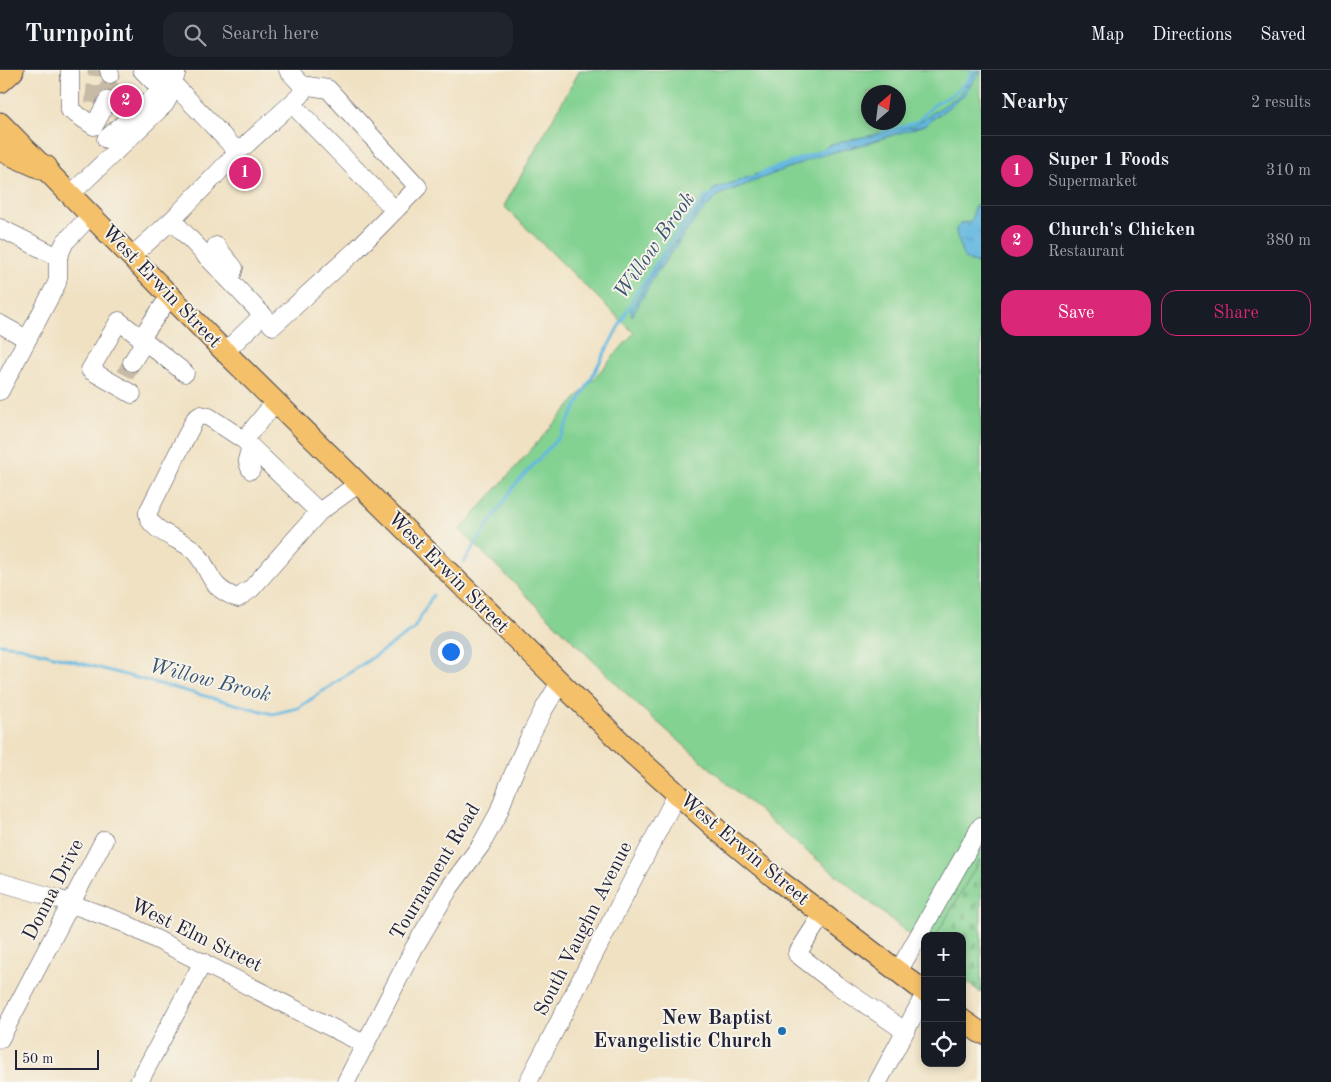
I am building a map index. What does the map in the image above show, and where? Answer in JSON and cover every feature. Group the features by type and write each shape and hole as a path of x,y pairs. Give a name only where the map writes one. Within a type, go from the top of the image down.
{"highway":[{"path":"0,80 11,70"},
{"path":"0,148 45,168"}],"main road":[{"name":"West Erwin Street","path":"0,123 71,194 131,258 559,684 677,794 766,871 921,990"},
{"path":"965,1022 981,1034"}],"street":[{"path":"70,70 70,110 94,126 111,146"},
{"path":"71,194 156,95 160,88 142,70"},
{"path":"160,70 175,77 238,152"},
{"path":"172,220 273,326 356,250 418,187 328,89 302,85 288,70"},
{"path":"111,146 165,104 170,95 175,77"},
{"path":"131,258 172,220 238,152 301,95 302,85"},
{"path":"94,126 101,102"},
{"path":"292,104 395,210"},
{"path":"0,391 57,282 58,257 65,242 91,215"},
{"path":"0,228 58,257"},
{"path":"187,235 198,234 212,242 234,268 230,281"},
{"path":"170,296 143,340 127,379 90,370 119,321 143,340 185,373"},
{"path":"225,352 263,315"},
{"path":"0,324 28,339"},
{"path":"275,402 248,444 247,464 255,474 268,477 277,471"},
{"path":"319,512 248,444 209,417 201,415 195,418 147,517 152,525 191,549 219,589 238,598 251,589 319,512 358,484"},
{"name":"Tournament Road","path":"346,1082 414,948 450,887 481,845 494,822 529,738 559,684"},
{"name":"South Vaughn Avenue","path":"528,1082 677,794"},
{"path":"898,972 981,826"},
{"name":"Donna Drive","path":"0,1039 104,840"},
{"name":"West Elm Street","path":"0,882 72,904 124,923 366,1045"},
{"path":"822,914 797,954 837,985 905,1031"},
{"path":"139,1082 203,962"},
{"path":"878,1082 921,1001"}],"green space":[{"path":"580,70 981,70 981,858 938,932 921,932 921,944 782,831 639,706 460,530 634,333 504,206"},
{"path":"981,858 981,993 966,981 966,932 938,932"}],"water":[{"path":"977,70 981,71 962,97 925,125 819,156 719,195 698,216 655,275 632,316 631,310 650,276 714,189 816,154 831,144 895,130 906,130 906,128 913,126 957,97"},
{"path":"981,203 981,264 970,262 964,258 956,229 961,223 969,222 973,218 976,205"}],"waterway":[{"name":"Willow Brook","path":"882,133 917,122 935,104 952,95 968,80 973,70"},
{"name":"Willow Brook","path":"759,174 826,149"},
{"name":"Willow Brook","path":"464,562 514,486 561,435 637,292 673,238 705,197 712,194"},
{"name":"Willow Brook","path":"0,644 16,646 273,714 298,708 413,630 433,595"}],"tunnel":[{"path":"94,103 97,70"},
{"path":"108,100 110,74"},
{"path":"125,375 132,362"}],"place":[{"name":"Church's Chicken","path":"126,101"},
{"name":"Super 1 Foods","path":"245,173"},
{"name":"New Baptist Evangelistic Church","path":"782,1031"}]}
